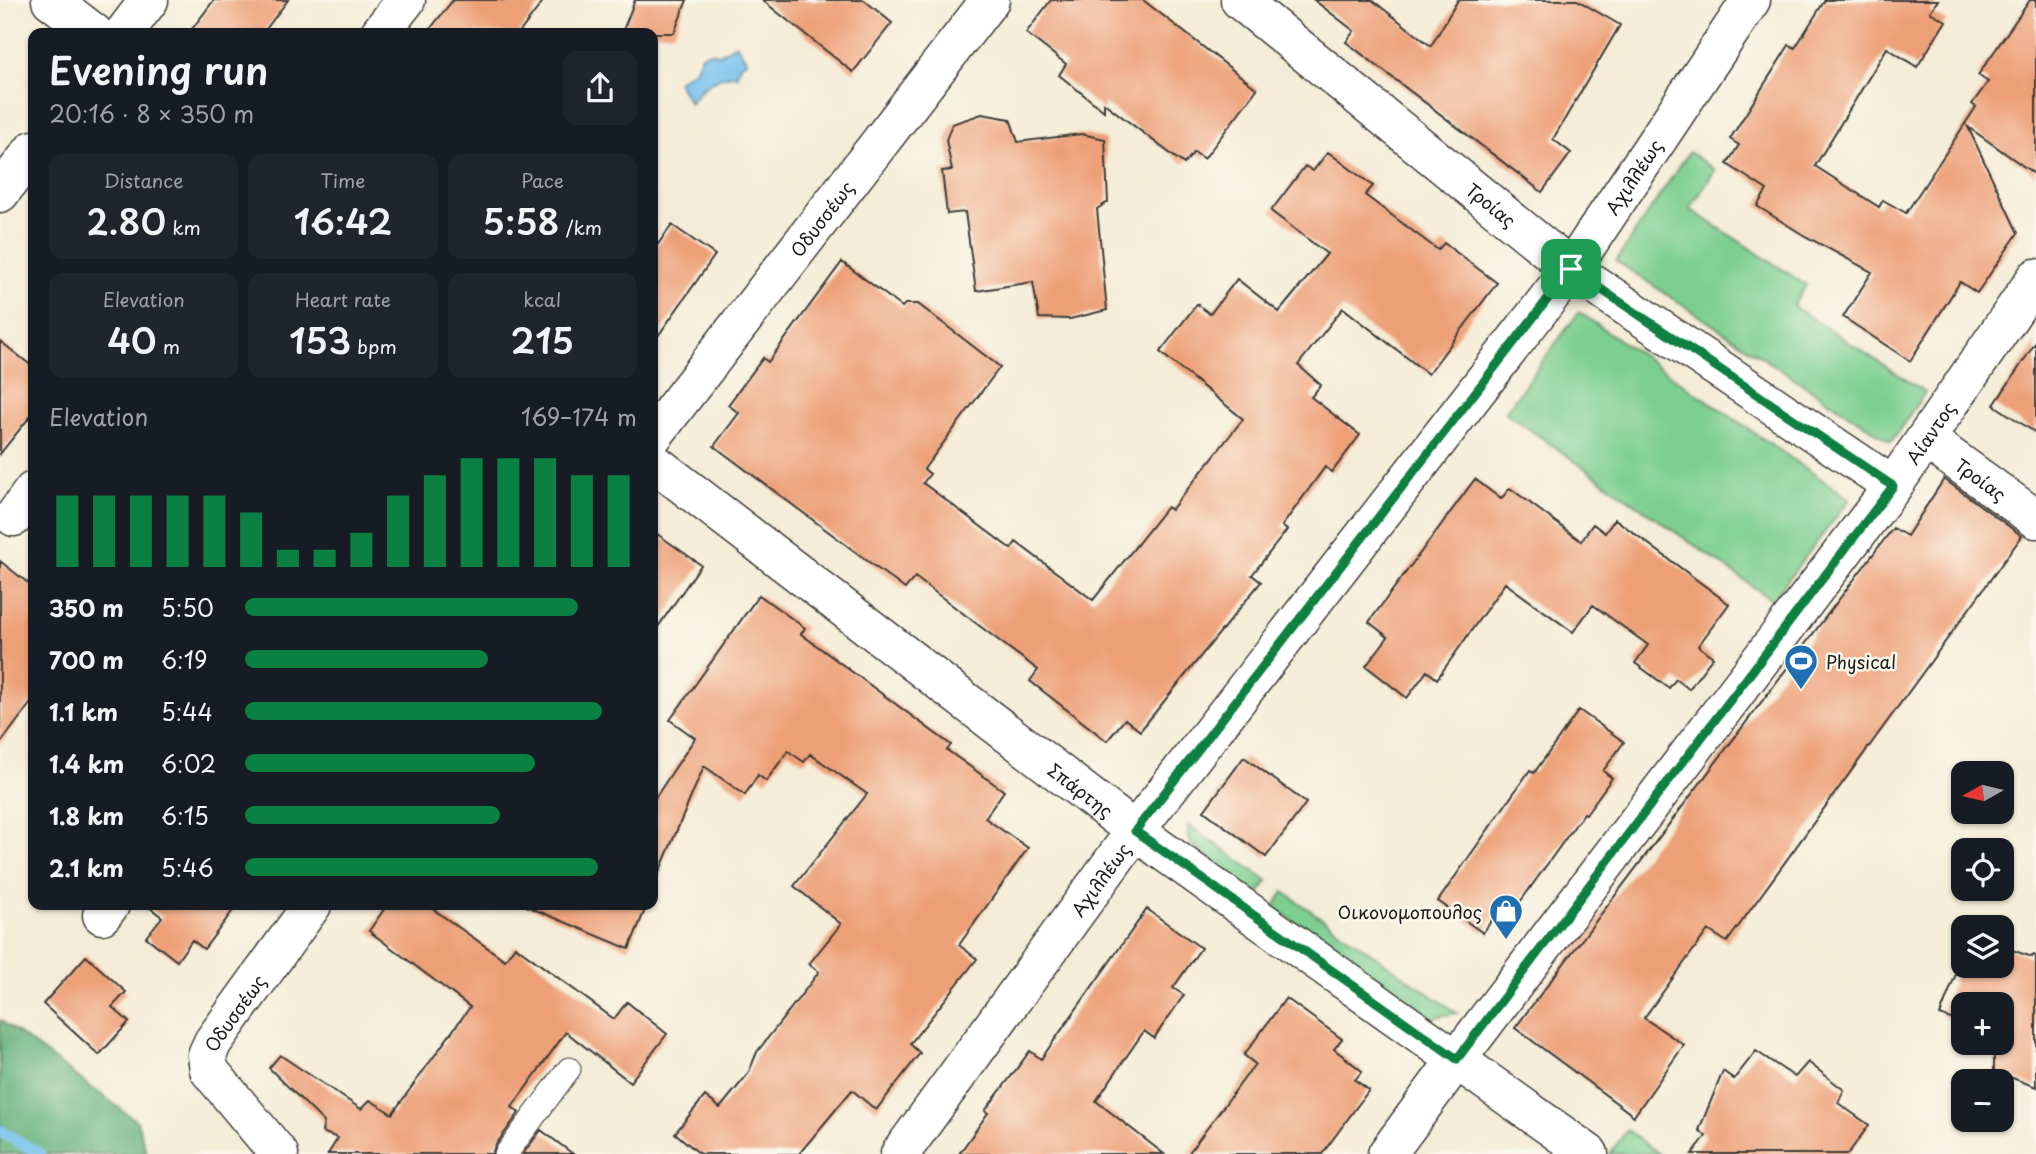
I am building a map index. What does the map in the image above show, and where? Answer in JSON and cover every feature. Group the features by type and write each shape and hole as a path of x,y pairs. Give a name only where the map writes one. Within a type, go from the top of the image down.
{"street":[{"path":"51,0 87,28"},
{"path":"128,28 149,0"},
{"path":"384,28 406,0"},
{"name":"Οδυσσέως","path":"658,430 989,0"},
{"name":"Τροίας","path":"1240,0 1571,269 1893,486"},
{"name":"Αχιλλέως","path":"900,1154 1135,831 1571,269 1751,0"},
{"path":"0,193 28,157"},
{"name":"Αίαντος","path":"1387,1154 1893,486 2036,278"},
{"name":"Τροίας","path":"1926,439 2036,519"},
{"name":"Σπάρτης","path":"658,466 1135,831 1589,1154"},
{"name":"Οδυσσέως","path":"279,1154 209,1070 206,1055 308,910"}],"lane":[{"path":"506,1154 569,1069"}],"green space":[{"path":"1689,152 1715,170 1690,209 1806,285 1793,306 1925,392 1891,442 1616,261"},
{"path":"1579,312 1850,499 1772,600 1505,412"},
{"path":"1188,825 1268,881 1257,895 1193,846 1188,837"},
{"path":"1284,892 1457,1013 1431,1018 1274,907"},
{"path":"0,1020 137,1121 147,1154 0,1154"},
{"path":"1627,1130 1659,1154 1610,1154"}],"water":[{"path":"736,44 747,61 740,65 737,75 710,83 690,103 677,81 696,69 701,55 710,52 719,54"}],"building":[{"path":"214,0 288,0 267,28 193,28"},
{"path":"453,0 544,0 523,28 431,28"},
{"path":"635,0 687,0 674,33 658,33 658,28 624,28"},
{"path":"762,0 864,0 892,23 853,72"},
{"path":"1051,0 1143,0 1257,89 1204,159 1194,152 1184,164 1104,103 1104,111 1059,75 1066,64 1026,33"},
{"path":"1314,0 1372,0 1431,46 1458,0 1577,0 1620,25 1553,139 1571,153 1542,192 1346,42 1354,31"},
{"path":"1825,0 1938,0 1930,12 1946,21 1917,67 1887,48 1815,166 1879,207 1883,200 1906,213 1976,107 1972,104 1988,82 1978,75 2030,0 2036,0 2036,175 1968,127 2018,233 1977,293 1960,282 1910,361 1843,317 1872,272 1805,236 1757,206 1767,190 1727,164 1739,145 1730,139 1789,45 1795,48"},
{"path":"982,114 1010,119 1018,142 1081,134 1105,139 1108,202 1097,209 1107,310 1070,319 1039,318 1033,282 976,291 965,212 947,214 942,171 952,170 946,140 952,124"},
{"path":"1328,152 1373,186 1365,195 1438,250 1444,243 1497,283 1428,374 1343,308 1298,365 1321,385 1311,397 1360,435 1332,472 1325,467 1282,526 1287,530 1252,575 1261,582 1140,731 1125,719 1107,741 1030,681 1038,670 915,577 905,589 714,446 739,413 728,405 763,358 768,362 842,262 902,307 905,304 918,304 1000,367 924,469 930,474 923,483 1011,549 1016,542 1093,600 1167,507 1171,510 1243,419 1160,352 1197,304 1210,314 1237,279 1279,312 1327,254 1271,211 1305,166 1313,171"},
{"path":"672,225 715,255 658,336 658,244"},
{"path":"0,341 28,363 28,419 0,454"},
{"path":"2036,342 2036,433 1994,405"},
{"path":"1475,479 1501,499 1510,488 1581,541 1593,524 1605,533 1615,519 1729,604 1698,646 1713,657 1689,689 1676,679 1669,688 1635,663 1648,645 1593,605 1573,632 1505,583 1437,679 1427,671 1407,698 1366,666 1388,637 1369,622"},
{"path":"1944,479 2022,536 1727,942 1708,930 1644,1018 1684,1045 1634,1116 1515,1028 1893,528 1907,536"},
{"path":"658,535 701,565 658,627"},
{"path":"0,561 28,583 28,707 0,744"},
{"path":"759,595 805,628 801,634 951,745 947,750 1004,791 985,818 1028,848 959,945 977,959 910,1044 920,1053 876,1110 852,1090 799,1154 700,1154 675,1133 705,1096 720,1108 748,1074 757,1052 819,972 809,964 841,924 794,886 867,794 810,754 804,762 788,751 766,781 758,775 745,795 704,766 658,875 658,794 695,738 670,720"},
{"path":"1579,710 1624,742 1603,771 1612,778 1510,916 1499,909 1483,933 1438,901 1530,770 1534,773"},
{"path":"1244,757 1306,803 1266,857 1204,811"},
{"path":"1147,909 1201,948 1173,988 1184,995 1154,1038 1144,1031 1096,1101 1164,1154 959,1154 988,1113 985,1111 1030,1051 1041,1059"},
{"path":"153,910 233,910 204,949 192,940 177,961 146,937 162,917"},
{"path":"384,910 434,910 505,960 515,946 614,1019 627,1002 667,1034 630,1082 566,1032 512,1107 519,1113 492,1154 328,1154 338,1138 322,1132 324,1122 269,1068 280,1055 361,1109 370,1100 392,1114 470,1007 369,931"},
{"path":"536,910 645,910 629,949"},
{"path":"2014,951 2036,956 2036,1087 2014,1079 2014,1069 1994,1069 1995,1055 2014,1055 2014,992 1951,992 1951,1019 1940,1015 1954,978 2014,978"},
{"path":"86,956 126,992 112,1007 129,1022 99,1055 43,1004"},
{"path":"1286,998 1342,1039 1334,1049 1362,1071 1355,1080 1369,1090 1322,1154 1188,1154 1255,1064 1244,1055"},
{"path":"1756,1051 1795,1077 1808,1062 1844,1090 1838,1103 1869,1125 1848,1154 1692,1154 1706,1136 1699,1130 1723,1071 1734,1079"},
{"path":"541,1130 573,1154 523,1154"}],"waterway":[{"path":"0,1131 39,1154"}],"place":[{"name":"Physical","path":"1801,691"},
{"name":"Οικονομοπουλος","path":"1506,941"}],"route":[{"path":"1571,269 1893,486 1457,1059 1135,831 1571,269"}]}
